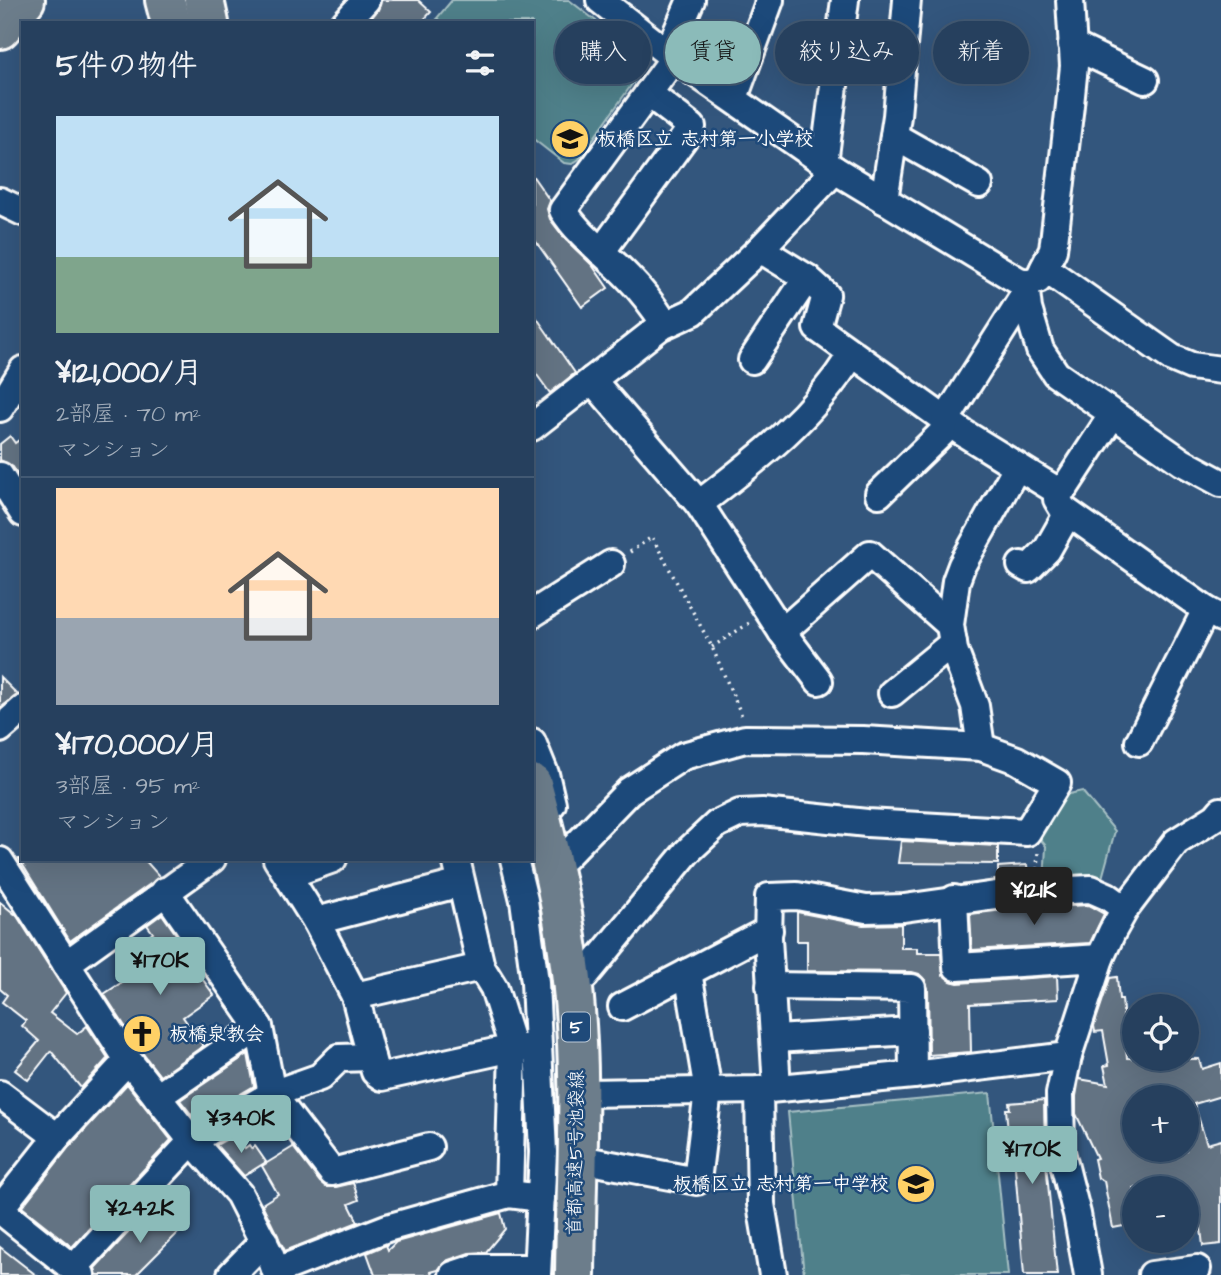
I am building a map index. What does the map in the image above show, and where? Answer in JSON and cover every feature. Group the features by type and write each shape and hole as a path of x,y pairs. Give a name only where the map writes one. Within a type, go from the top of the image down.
{"highway":[{"path":"165,0 170,21"},
{"path":"204,0 209,21"},
{"name":"首都高速5号池袋線","path":"534,792 560,902 572,973 578,1092 575,1275"},
{"name":"首都高速5号池袋線","path":"524,861 545,972 550,1031 552,1096 541,1273"}],"street":[{"path":"149,0 155,21"},
{"path":"219,0 225,21"},
{"path":"347,21 366,0"},
{"path":"600,0 627,10 665,49"},
{"path":"683,21 691,0"},
{"path":"734,98 770,0"},
{"path":"536,416 592,380 665,324 693,312 760,249 830,167 845,0"},
{"path":"884,201 894,136 908,0"},
{"path":"879,494 942,433 946,419 1053,250 1074,65 1070,0"},
{"path":"1072,45 1144,80"},
{"path":"665,65 648,93 563,210 574,227 651,302 665,324"},
{"path":"713,84 830,167 1017,280 1031,282 1172,358 1191,366 1221,370"},
{"path":"601,252 692,127 648,93"},
{"path":"894,136 979,184"},
{"path":"0,201 21,211"},
{"path":"760,249 807,278 826,295 817,328 1017,467 1213,614 1139,742"},
{"path":"752,360 807,278"},
{"path":"1031,282 1040,350 1056,374 1182,462 1221,483"},
{"path":"699,504 772,448 837,379 852,354"},
{"path":"0,408 21,373"},
{"path":"592,380 699,504 775,622 819,681"},
{"path":"1021,565 1028,569 1047,550 1064,502 1066,486 1113,414"},
{"path":"981,747 975,706 952,634 956,581 962,565 1017,467"},
{"path":"0,476 21,510"},
{"path":"775,622 870,554 952,634"},
{"path":"534,613 611,565"},
{"path":"892,693 952,634"},
{"path":"0,729 21,711"},
{"path":"565,857 629,791 683,756 751,739 863,740 981,747 1017,760 1057,783 1027,832 867,823 762,811 740,813 717,824 687,852 585,976"},
{"path":"534,747 545,774 565,857 585,976 587,1093 582,1275"},
{"path":"1088,1275 1077,1214 1061,1152 1060,1094 1068,1056 1100,958 1125,909 1176,842 1216,817 1221,811"},
{"path":"0,861 128,1060 192,1141 239,1194 264,1241 277,1273 387,1228 509,1194 541,1198"},
{"path":"66,964 209,861"},
{"path":"320,861 282,867 316,921 355,996 376,1072 382,1077 526,1048"},
{"path":"509,1194 535,982 524,900 514,861"},
{"path":"316,921 458,871 481,967 526,1048 543,1152 541,1273 474,1268 453,1275"},
{"path":"773,1275 761,1204 768,1089 775,1039 770,986 769,897 797,896 866,909 904,908 1010,892 1091,889 1125,909"},
{"path":"165,891 259,1027 272,1094 332,1172 429,1147"},
{"path":"954,899 957,967 1100,958"},
{"path":"622,1006 769,930"},
{"path":"355,996 481,967"},
{"path":"585,1160 697,1181 708,1091 688,972"},
{"path":"770,986 912,988 912,1075"},
{"path":"157,1097 259,1027"},
{"path":"775,1039 913,1031"},
{"path":"587,1093 768,1089 1068,1056"},
{"path":"128,1060 57,1137 0,1210 77,1272 192,1141 272,1094 320,1077 339,1058 371,1057"},
{"path":"0,1094 57,1137"},
{"path":"230,1275 264,1241"},
{"path":"1152,1275 1197,1269"}],"path":[{"path":"611,565 652,537 712,647 751,739"},
{"path":"712,647 775,622"},
{"path":"1027,832 1038,844 1037,870"}],"green space":[{"path":"452,0 569,0 596,21 555,21 555,84 632,84 579,159 572,164 564,163 534,140 534,21 441,21 437,18"},
{"path":"1082,791 1115,831 1102,878 1044,883 1046,846 1035,833 1056,797"},
{"name":"板橋区立 志村第一中学校","path":"990,1093 1008,1275 804,1275 788,1112"}],"building":[{"path":"381,0 418,0 431,12 423,21 369,21 378,10"},
{"path":"534,178 550,201 547,209 550,219 566,240 592,265 608,288 582,307 534,239"},
{"path":"534,314 575,373 550,393 534,371"},
{"path":"10,436 15,443 21,438 21,480 13,467 0,460 0,444"},
{"path":"0,677 18,695 0,708"},
{"path":"901,841 998,846 998,864 898,863"},
{"path":"19,859 146,861 160,877 70,941"},
{"path":"1027,865 1028,876 998,879 998,867"},
{"path":"0,902 17,916 66,993 50,1013 77,1034 87,1026 108,1058 81,1088 51,1051 28,1080 15,1070 39,1041 22,1026 26,1021 2,1002 7,995 0,989"},
{"path":"1088,905 1104,914 1090,943 972,950 970,914"},
{"path":"797,912 863,925 901,924 901,948 917,948 917,953 941,953 943,975 958,983 1057,976 1058,999 970,1004 971,1052 929,1055 928,988 925,980 912,972 807,971 807,941 797,941"},
{"path":"162,914 196,963 193,966 214,995 183,1017 203,1046 160,1076 104,994 130,977 117,957 153,933 147,925"},
{"path":"1117,977 1119,999 1122,999 1122,1071 1199,1071 1199,1059 1202,1069 1221,1063 1221,1096 1199,1103 1199,1085 1122,1085 1122,1162 1199,1162 1199,1119 1207,1144 1221,1140 1221,1244 1203,1246 1199,1176 1122,1176 1122,1226 1113,1228 1104,1181 1098,1178 1094,1159 1097,1158 1076,1114 1079,1079 1108,1084 1104,1066 1109,1065 1103,1031 1095,1032 1094,1026 1110,978"},
{"path":"248,1054 254,1086 196,1120 180,1100"},
{"path":"127,1084 171,1140 72,1247 22,1207 69,1147"},
{"path":"1044,1100 1045,1153 1057,1275 1024,1275 1014,1156 1010,1156 1006,1109 1010,1109 1009,1103"},
{"path":"236,1134 245,1148 249,1145 252,1149 255,1146 266,1162 244,1176 216,1145"},
{"path":"293,1147 326,1187 353,1183 359,1200 349,1204 358,1222 285,1251 262,1204 278,1194 262,1166"},
{"path":"156,1203 181,1230 136,1275 97,1275 95,1268"},
{"path":"501,1213 505,1229 486,1252 469,1253 448,1260 438,1270 431,1272 432,1275 375,1275 367,1253 386,1245 388,1250 396,1242"},
{"path":"0,1247 36,1275 0,1275"}],"place":[{"name":"板橋区立 志村第一小学校","path":"570,139"},
{"name":"板橋泉教会","path":"142,1034"},
{"name":"板橋区立 志村第一中学校","path":"916,1184"}]}
